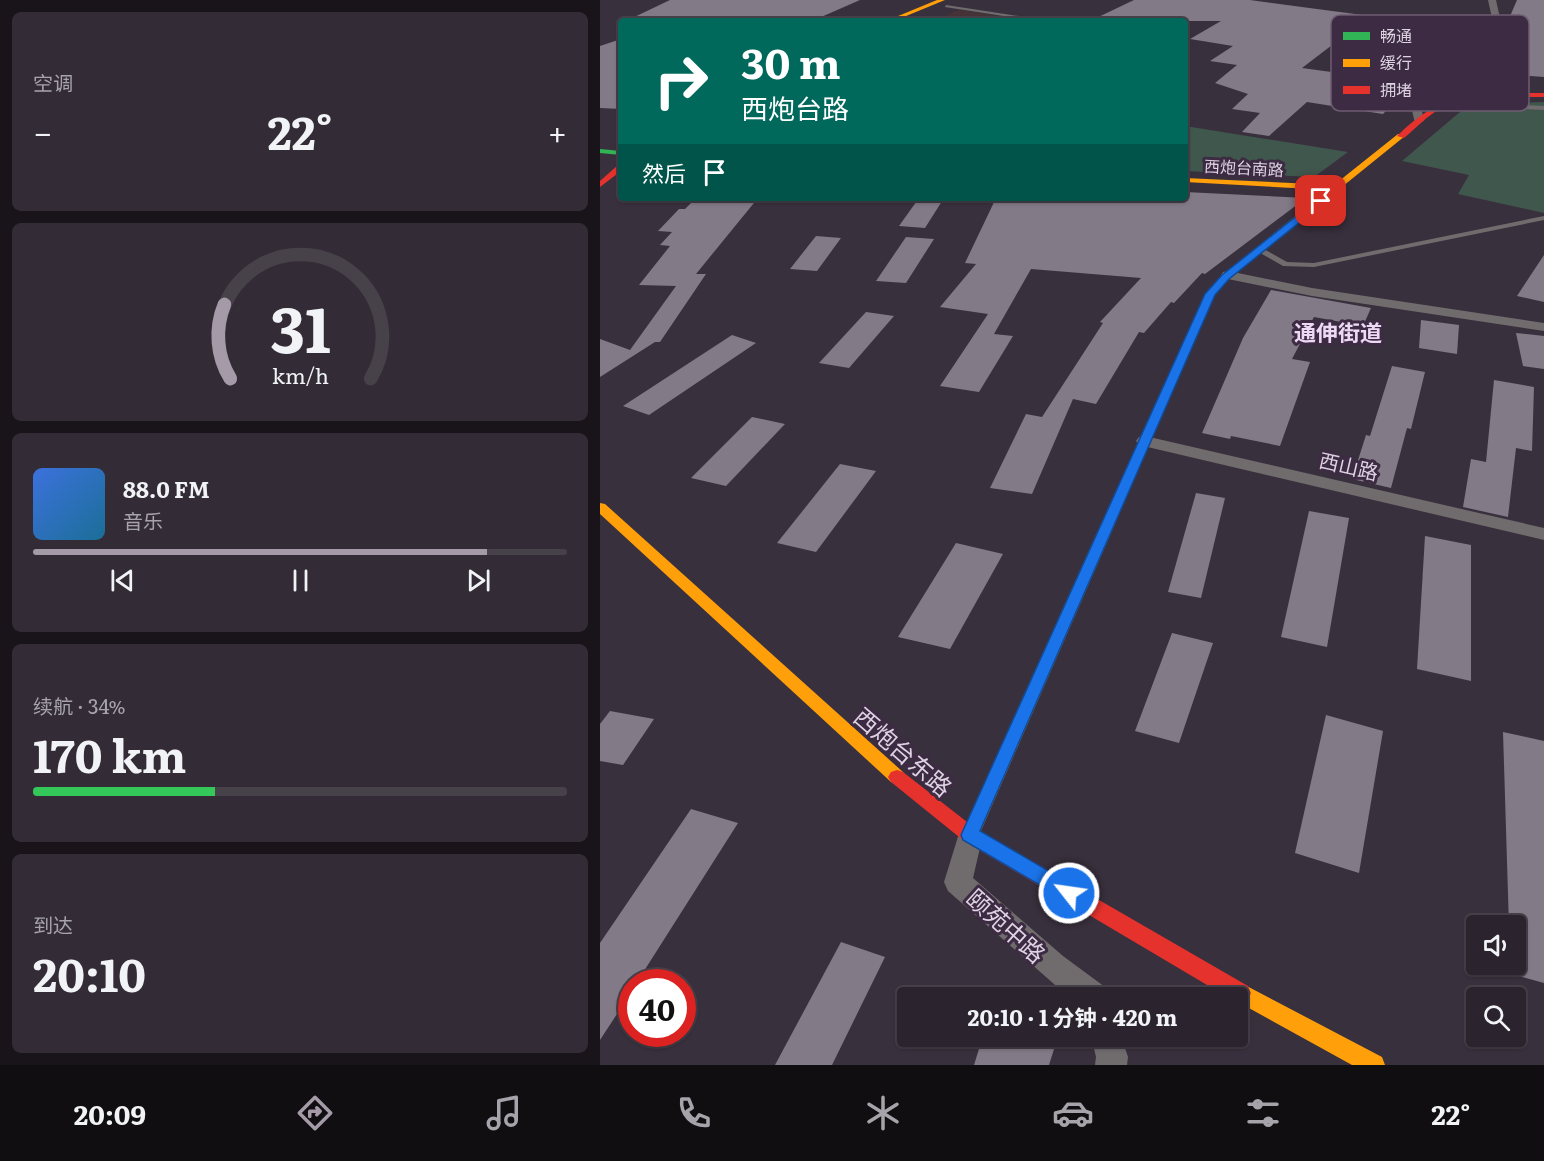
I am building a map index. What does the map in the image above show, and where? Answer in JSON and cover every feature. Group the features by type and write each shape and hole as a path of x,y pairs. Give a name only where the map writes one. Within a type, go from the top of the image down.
{"street":[{"path":"898,18 944,3 962,0"},
{"path":"1492,0 1495,15"},
{"path":"916,18 944,3"},
{"path":"1529,95 1544,95"},
{"path":"1417,111 1419,121"},
{"path":"970,835 1210,294 1228,275 1419,121 1435,111"},
{"path":"600,163 614,151"},
{"path":"600,185 618,170"},
{"name":"西炮台南路","path":"1188,180 1337,188"},
{"path":"1228,275 1312,292 1544,327"},
{"name":"西山路","path":"1145,441 1544,534"},
{"name":"西炮台东路","path":"600,507 915,793 970,835 1209,975 1374,1065"},
{"name":"颐苑中路","path":"970,835 958,882 1080,987"},
{"path":"1109,1047 1112,1056 1111,1065"}],"lane":[{"path":"944,3 1028,18"},
{"path":"1529,107 1544,108"},
{"path":"1259,250 1286,264 1314,265 1544,218"}],"shaded area":[{"path":"959,10 1014,18 940,18"}],"green space":[{"path":"1544,102 1544,213 1458,194 1469,175 1402,161 1460,112 1529,111 1529,103"},
{"path":"1188,126 1348,152 1314,177 1188,171"}],"building":[{"path":"670,0 860,0 819,18 632,18"},
{"path":"1134,0 1250,0 1362,15 1331,15 1331,46 1302,68 1331,72 1331,106 1307,102 1269,136 1242,132 1260,113 1232,109 1248,94 1215,83 1237,65 1210,61 1233,46 1190,39 1221,21 1188,21 1188,18 1096,18"},
{"path":"1517,0 1544,0 1544,77 1529,76 1529,15 1511,15"},
{"path":"618,40 618,109 600,108 600,46"},
{"path":"1364,111 1386,111 1383,114"},
{"path":"1188,192 1306,198 1205,274 1202,273 1174,303 1171,302 1144,333 1139,332 1096,404 1073,399 1032,494 990,488 1026,414 1042,417 1103,323 1100,322 1141,278 1031,269 994,334 1013,336 979,392 940,386 988,314 940,307 976,264 965,263 995,201 1188,201"},
{"path":"693,201 756,201 696,274 706,274 660,342 655,342 600,377 600,339 630,350 676,286 639,285 670,246 660,245 672,232 658,231 679,209 685,209"},
{"path":"917,201 942,201 925,228 899,226"},
{"path":"816,236 841,238 817,271 790,269"},
{"path":"906,237 934,239 906,283 876,281"},
{"path":"1544,255 1544,302 1517,296"},
{"path":"1271,290 1371,308 1363,326 1314,317 1292,359 1310,362 1280,446 1231,436 1230,439 1202,433 1243,338"},
{"path":"866,312 894,316 849,368 819,363"},
{"path":"1421,320 1459,325 1457,354 1419,348"},
{"path":"1516,333 1544,336 1544,369 1523,366"},
{"path":"732,335 756,343 649,415 623,406"},
{"path":"1392,366 1425,372 1411,429 1407,428 1391,488 1352,479 1366,435 1370,436"},
{"path":"1494,380 1534,387 1532,451 1516,448 1508,517 1463,507 1471,459 1486,462"},
{"path":"752,417 785,424 726,486 691,478"},
{"path":"840,464 876,471 816,552 777,543"},
{"path":"1196,493 1225,498 1201,598 1168,592"},
{"path":"1309,511 1349,518 1327,647 1281,637"},
{"path":"1425,536 1471,545 1471,681 1417,669"},
{"path":"956,543 1003,554 950,649 898,637"},
{"path":"1172,633 1213,643 1179,743 1135,731"},
{"path":"610,711 654,719 623,765 600,761 600,724"},
{"path":"1326,715 1383,731 1359,873 1295,853"},
{"path":"1503,732 1544,741 1544,983 1515,975 1526,975 1526,915 1509,915"},
{"path":"691,809 738,823 645,969 618,969 618,1012 600,1040 600,943"},
{"path":"841,942 885,957 832,1065 775,1065"},
{"path":"980,1047 1055,1047 1049,1065 974,1065"}],"traffic: fast":[{"path":"600,151 618,153"}],"traffic: slow":[{"path":"897,18 942,0"},
{"path":"1215,289 1225,277 1401,136"},
{"path":"1188,180 1337,188"},
{"path":"600,507 897,777"},
{"path":"970,835 1108,524"},
{"path":"1248,997 1374,1065"}],"traffic: jam":[{"path":"1529,95 1544,95"},
{"path":"1401,136 1432,111"},
{"path":"600,185 618,170"},
{"path":"1108,524 1210,294 1215,289"},
{"path":"897,777 970,835 1231,987"}],"district":[{"name":"通伸街道","path":"1338,331"}],"route":[{"path":"1069,893 970,835 1210,294 1225,277 1321,201"}]}
